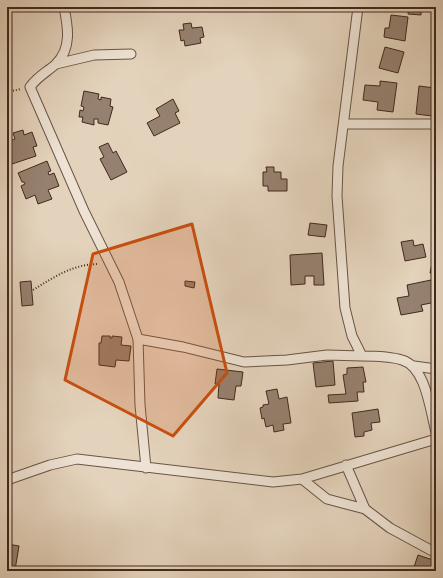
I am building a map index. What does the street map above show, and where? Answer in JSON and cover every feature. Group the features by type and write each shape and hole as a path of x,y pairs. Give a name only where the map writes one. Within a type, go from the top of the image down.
{"street":[{"path":"56,64 66,47 68,40 64,7"},
{"path":"358,7 338,166 337,196 345,308 352,336 362,356"},
{"path":"131,54 94,55 56,64 44,72 30,87 84,211 111,264 125,297 138,338 141,413 146,468"},
{"path":"344,124 436,124"},
{"path":"138,338 244,362 287,360 327,355 382,356 402,360 414,366 436,369"},
{"path":"414,366 422,379 436,432"},
{"path":"7,480 50,465 77,459 273,482 302,479 436,439"},
{"path":"346,465 365,509"},
{"path":"302,479 328,499 365,509 390,528 436,553"},
{"path":"434,571 436,567"}],"path":[{"path":"7,92 30,87"},
{"path":"33,290 72,268 88,264 111,264"}],"highlighted area":[{"path":"192,224 227,373 173,436 65,380 93,254"}],"building":[{"path":"409,7 421,7 421,15 408,14"},
{"path":"391,15 408,17 405,41 384,37 385,28 389,28"},
{"path":"191,23 192,28 202,27 204,37 200,38 201,43 185,46 184,40 181,41 179,30 184,30 183,24"},
{"path":"385,47 404,52 398,73 379,68"},
{"path":"380,81 397,83 393,112 377,110 378,102 363,100 365,85 380,86"},
{"path":"419,86 435,88 432,116 416,114"},
{"path":"84,91 99,94 98,99 101,100 101,97 111,99 110,106 113,107 108,125 98,123 98,119 94,119 94,125 82,122 83,117 79,117 80,110 83,111 84,107 81,106"},
{"path":"173,99 179,111 175,113 180,123 154,136 147,123 160,116 156,109"},
{"path":"23,130 24,135 32,132 37,146 33,147 36,156 9,165 7,142 15,139 13,133"},
{"path":"108,143 113,153 116,151 127,172 111,180 100,159 104,157 99,147"},
{"path":"47,161 51,171 48,172 49,175 54,173 59,186 48,190 52,199 38,204 35,195 26,199 21,186 25,184 22,182 18,173"},
{"path":"266,167 274,167 274,172 281,172 281,179 287,179 287,191 268,191 268,186 263,186 263,172 267,172"},
{"path":"310,223 327,225 325,237 308,235"},
{"path":"413,240 414,246 423,244 426,257 405,261 401,242"},
{"path":"322,253 324,285 314,285 314,276 305,276 305,284 291,285 290,255"},
{"path":"432,263 436,263 436,274 430,273"},
{"path":"431,280 436,302 421,305 423,311 401,315 397,298 409,296 407,285"},
{"path":"31,281 33,305 22,306 20,282"},
{"path":"185,281 195,282 194,288 185,286"},
{"path":"102,336 110,336 110,338 112,338 112,336 122,337 121,345 131,346 129,361 116,360 115,367 99,365 99,343 101,343"},
{"path":"333,361 335,385 316,387 313,363"},
{"path":"363,367 366,382 363,382 364,392 357,392 358,401 329,403 328,395 346,394 343,375 347,374 347,368"},
{"path":"217,369 243,372 241,386 236,386 234,400 218,398 219,384 215,384"},
{"path":"277,389 279,399 287,397 291,423 283,424 284,430 274,432 273,425 266,427 264,418 262,419 260,408 263,407 263,405 269,404 266,391"},
{"path":"378,409 380,422 371,423 372,430 364,432 364,436 355,437 352,413"},
{"path":"7,544 19,546 15,570 19,571 7,571"},
{"path":"418,555 433,560 429,571 413,570"}]}
